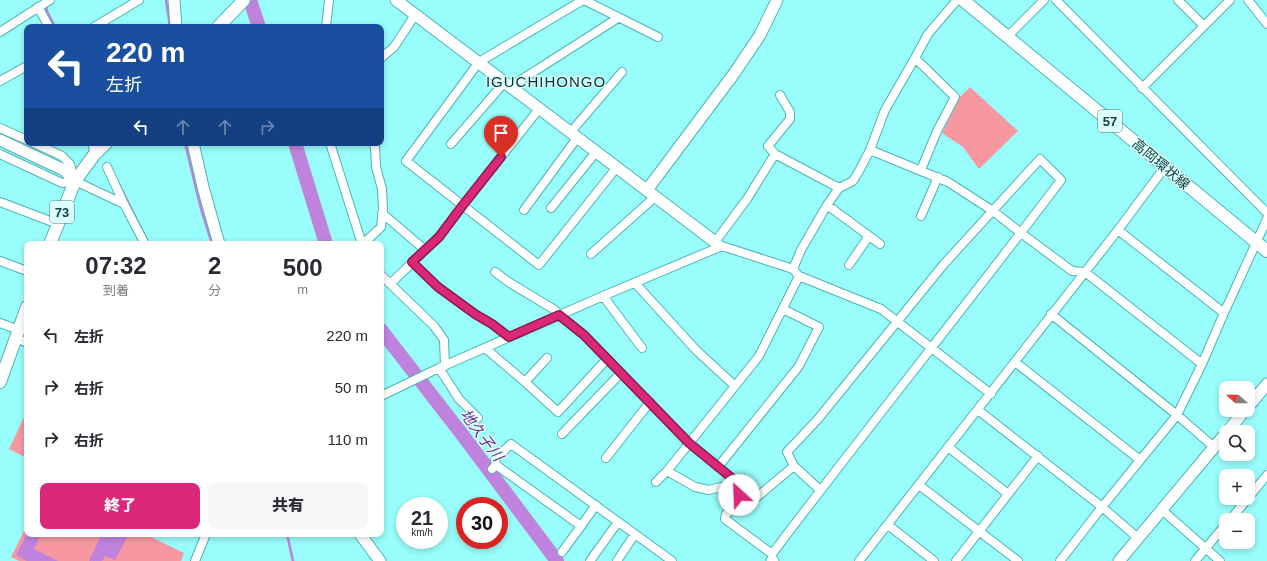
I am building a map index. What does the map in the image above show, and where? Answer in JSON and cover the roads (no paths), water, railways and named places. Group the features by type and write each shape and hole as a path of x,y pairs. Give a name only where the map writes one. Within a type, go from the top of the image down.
{"main road":[{"path":"221,24 244,0"},
{"name":"高岡環状線","path":"963,0 1267,251"},
{"name":"73","path":"51,241 75,181 94,149"},
{"path":"0,382 21,337 24,322"}],"street":[{"path":"0,32 50,0"},
{"path":"102,24 139,0"},
{"path":"174,0 176,24"},
{"path":"326,24 329,0"},
{"path":"396,0 718,244 793,269 799,276 881,309 991,394"},
{"path":"617,167 539,265 406,160 479,62 584,0 658,37"},
{"path":"592,254 652,193 760,35 777,0"},
{"path":"793,269 801,250 827,205 839,188 853,181 870,150 885,110 916,58 928,34 957,0"},
{"path":"1007,37 1044,0"},
{"path":"1056,0 1267,213"},
{"path":"1178,0 1204,26"},
{"path":"1142,88 1230,0"},
{"path":"1248,0 1267,24"},
{"path":"38,7 47,24"},
{"path":"384,55 394,47 415,15"},
{"path":"451,144 507,85 618,18"},
{"path":"916,58 955,97 937,132 921,170"},
{"path":"0,81 24,68"},
{"path":"524,210 574,135 622,72"},
{"path":"780,95 790,112 790,119 768,146 775,154 839,188"},
{"path":"390,284 439,237 540,110"},
{"path":"0,128 24,139"},
{"path":"0,140 64,170 75,181 124,204"},
{"path":"40,146 62,156 70,164 75,181"},
{"path":"194,146 202,187 218,241"},
{"path":"331,146 362,241"},
{"path":"366,241 381,227 382,189 376,167 374,146"},
{"path":"870,150 938,177 993,211 1072,271 1085,272 1202,364"},
{"path":"551,208 596,152"},
{"path":"0,154 62,183 75,181"},
{"path":"384,395 509,337 635,283 718,244 775,154"},
{"path":"794,466 758,497 726,514 725,519 772,559 820,490 1061,180 1040,159 944,264 818,419 787,452 794,466 820,490"},
{"path":"107,167 143,241"},
{"path":"860,561 991,394 1051,314 1118,230 1165,167"},
{"path":"922,216 938,177"},
{"path":"0,202 50,221"},
{"path":"827,205 880,244"},
{"path":"382,213 425,250"},
{"path":"1060,561 1177,415 1202,364 1267,219"},
{"path":"1118,230 1224,313"},
{"path":"848,265 869,236"},
{"path":"0,261 24,270"},
{"path":"412,262 438,287 509,337"},
{"path":"494,272 555,310 584,335 689,443 738,483 741,506"},
{"path":"656,482 667,471 759,356 799,276"},
{"path":"384,278 434,326 444,340 442,367 459,399 478,418"},
{"path":"635,283 696,350 735,386"},
{"path":"603,296 642,348"},
{"path":"718,467 799,366 819,328 783,309"},
{"path":"1051,314 1177,415 1214,447"},
{"path":"0,323 21,337"},
{"path":"485,348 558,412 608,359"},
{"path":"525,382 547,358"},
{"path":"1015,362 1140,460"},
{"path":"562,434 621,373"},
{"path":"1255,399 1267,384"},
{"path":"606,458 650,402"},
{"path":"978,410 1102,507 1138,538"},
{"path":"1233,425 1239,417"},
{"path":"1119,561 1219,441"},
{"path":"581,526 494,467 495,459 511,444 672,561"},
{"path":"948,447 1008,494"},
{"path":"956,561 1038,456"},
{"path":"667,471 695,487 709,490 738,483"},
{"path":"1236,513 1267,475"},
{"path":"919,485 1018,561"},
{"path":"562,552 596,505"},
{"path":"1162,510 1220,561"},
{"path":"590,561 618,522"},
{"path":"888,525 934,561"},
{"path":"1195,561 1219,533"},
{"path":"617,561 636,534"},
{"path":"195,561 205,537"},
{"path":"362,537 380,561"}],"waterway":[{"path":"166,0 170,24"},
{"name":"地久子川","path":"250,0 258,24"},
{"path":"46,5 47,11 54,24"},
{"path":"186,146 201,209 211,241"},
{"name":"地久子川","path":"296,146 325,241"},
{"path":"119,184 148,241"},
{"name":"地久子川","path":"384,334 557,561"},
{"path":"288,537 293,561"}],"district":[{"name":"IGUCHIHONGO","path":"546,81"}]}
